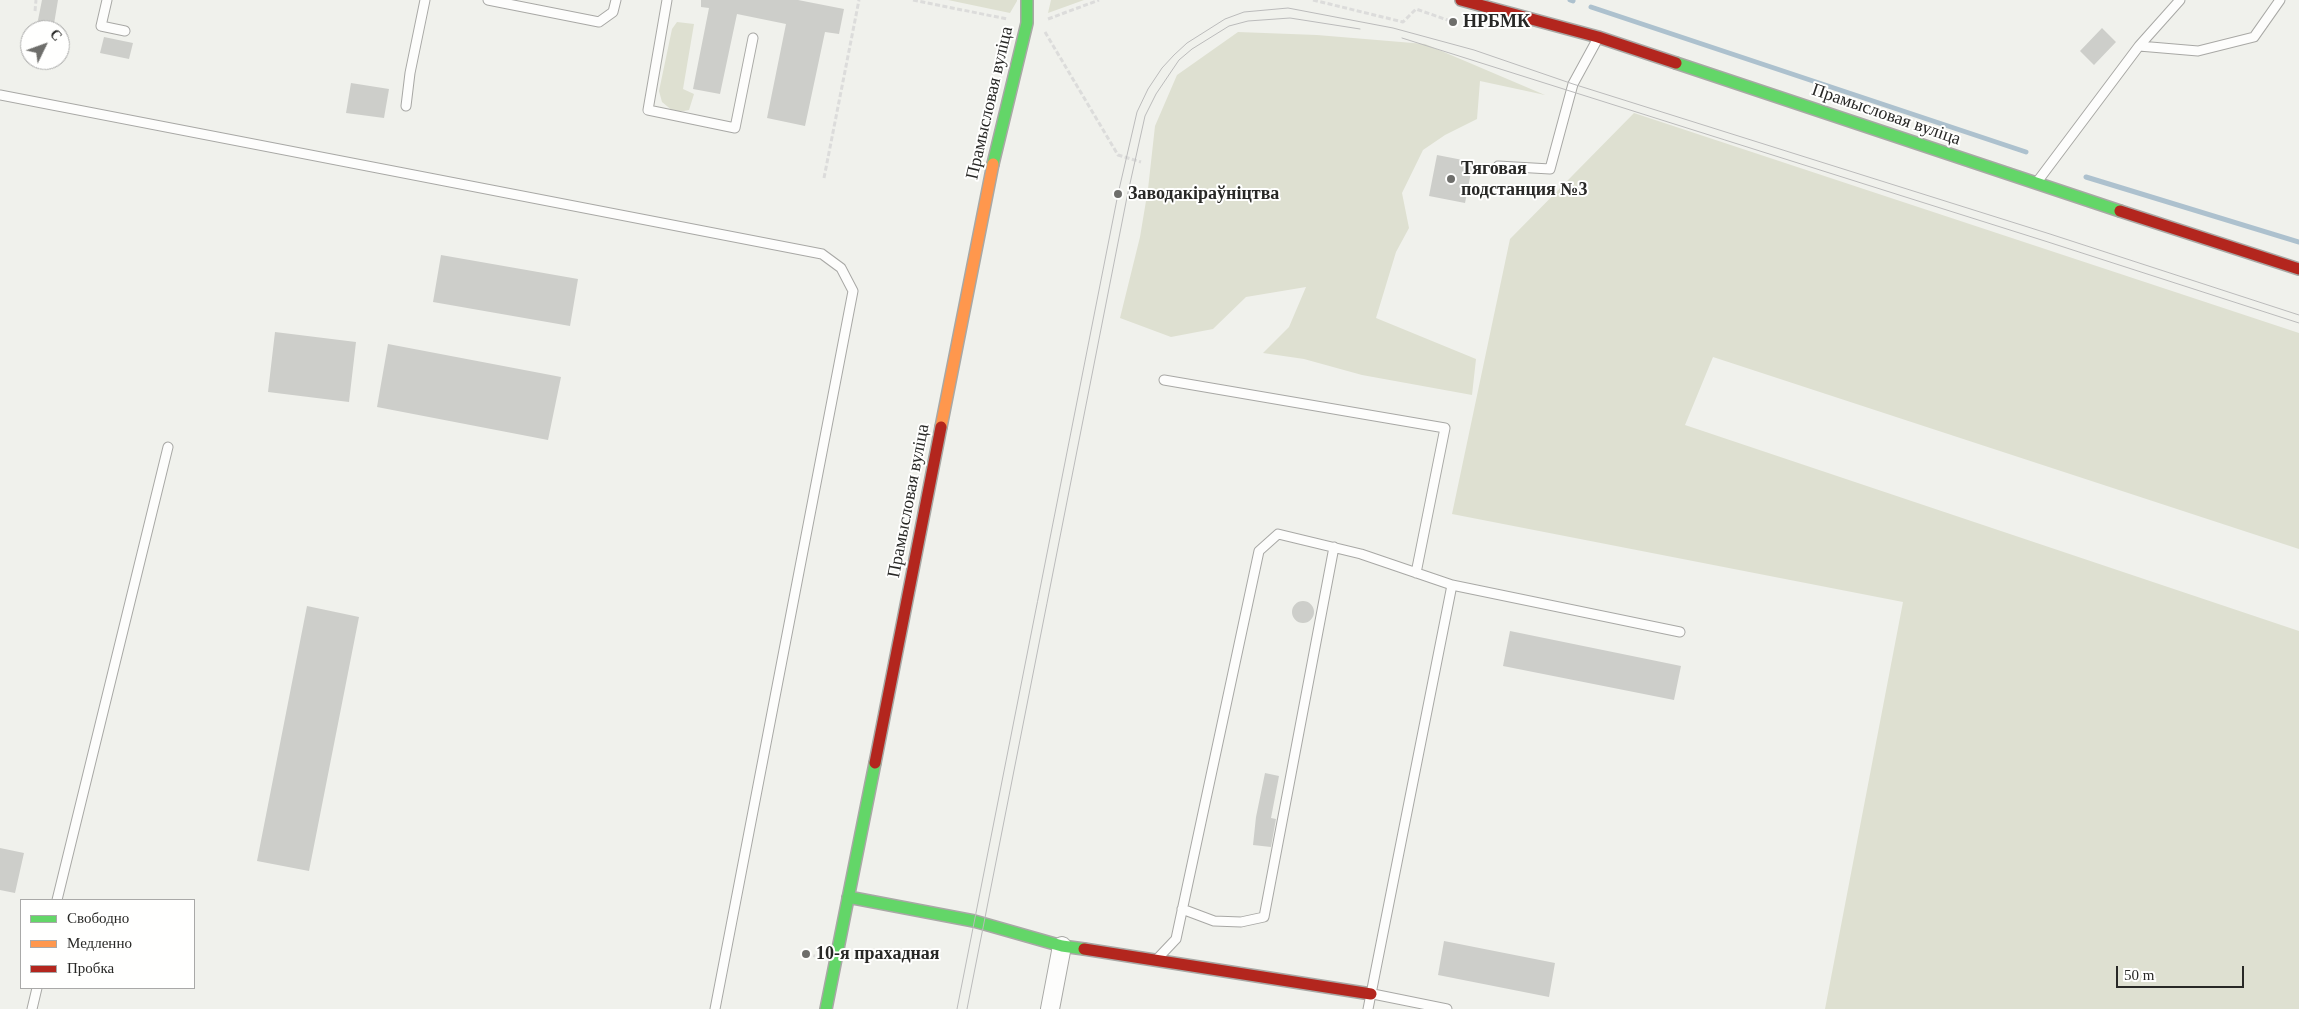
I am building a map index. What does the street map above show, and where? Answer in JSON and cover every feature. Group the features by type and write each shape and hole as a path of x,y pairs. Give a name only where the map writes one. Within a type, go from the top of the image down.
{"main road":[{"name":"Прамысловая вуліца","path":"826,1009 988,188 1026,23 1027,0"},
{"name":"Прамысловая вуліца","path":"1461,0 1598,37 2036,184 2299,269"},
{"path":"848,897 974,921 1062,946 1371,994"}],"street":[{"path":"1050,1009 1062,946"}],"lane":[{"path":"107,0 102,26 125,31"},
{"path":"406,106 410,72 425,0"},
{"path":"488,0 599,22 613,12 616,0"},
{"path":"667,0 648,110 735,128 753,38"},
{"path":"2036,184 2139,46 2180,0"},
{"path":"2139,46 2198,51 2254,37 2280,0"},
{"path":"1498,166 1550,169 1573,84 1598,37"},
{"path":"0,95 822,254 842,268 853,291 716,1009"},
{"path":"1164,380 1445,428 1416,573"},
{"path":"57,899 168,447"},
{"path":"1156,960 1176,938 1259,551 1278,534 1361,554 1452,585 1680,632"},
{"path":"1182,909 1214,921 1241,922 1264,918 1334,548"},
{"path":"1368,1009 1452,585"},
{"path":"32,1009 37,989"},
{"path":"1371,994 1447,1009"}],"path":[{"path":"34,11 36,0"},
{"path":"824,178 859,0"},
{"path":"1040,22 1099,0"},
{"path":"1313,0 1403,22 1416,9 1453,22"}],"shaded area":[{"path":"948,0 1017,0 1017,1 1010,13"},
{"path":"1051,0 1084,0 1048,13"},
{"path":"677,22 694,24 683,89 694,94 689,110 684,111 673,111 662,102 659,91 672,29"},
{"path":"1238,32 1317,35 1425,44 1545,95 1480,81 1477,119 1445,135 1423,150 1402,193 1409,228 1396,252 1376,318 1476,359 1472,395 1362,375 1304,359 1263,353 1289,327 1306,287 1246,297 1213,329 1171,337 1120,318 1140,237 1155,126 1177,75"},
{"path":"1634,113 2299,333 2299,549 1713,357 1685,425 2299,631 2299,1009 1825,1009 1903,602 1452,514 1510,239"}],"building":[{"path":"42,0 58,0 55,20 38,20"},
{"path":"701,0 798,0 844,9 839,34 825,32 805,126 767,118 786,24 737,14 720,94 693,89 709,8 701,7"},
{"path":"2102,28 2116,42 2094,65 2080,51"},
{"path":"104,37 133,43 129,59 100,53"},
{"path":"351,83 389,89 384,118 346,113"},
{"name":"Тяговая подстанция №3","path":"1437,155 1473,162 1465,203 1429,196"},
{"path":"441,255 578,279 570,326 433,302"},
{"path":"275,332 356,342 349,402 268,392"},
{"path":"388,344 561,377 548,440 377,407"},
{"path":"1299,601 1307,601 1314,608 1314,616 1307,623 1299,623 1292,616 1292,608"},
{"path":"307,606 359,617 309,871 257,861"},
{"path":"1510,631 1681,666 1674,700 1503,666"},
{"path":"1265,773 1279,776 1271,818 1276,819 1271,847 1253,845 1256,817"},
{"path":"0,848 24,853 15,893 0,890"},
{"path":"1444,941 1555,963 1549,997 1438,975"}],"waterway":[{"path":"1591,7 2026,152"},
{"path":"2086,177 2299,242"}],"tram line":[{"path":"957,1009 1118,194 1137,112 1148,89 1162,68 1174,55 1187,43 1225,19 1244,12 1288,8 1393,28 1474,50 1573,84 2050,234 2299,315"},
{"path":"967,1009 1127,197 1145,116 1156,94 1179,60 1192,49 1229,26 1248,21 1290,18 1360,29"},
{"path":"1402,38 2299,323"}],"traffic: fast":[{"path":"993,164 1027,23 1027,0"},
{"path":"1676,63 2120,211"},
{"path":"826,1009 875,763"},
{"path":"848,897 974,921 1062,946 1084,949"}],"traffic: slow":[{"path":"941,427 993,164"}],"traffic: jam":[{"path":"1461,0 1598,37 1676,63"},
{"path":"2120,211 2299,269"},
{"path":"875,763 941,427"},
{"path":"1084,949 1371,994"}],"place":[{"name":"НРБМК","path":"1453,22"},
{"name":"Тяговая подстанция №3","path":"1451,179"},
{"name":"Заводакіраўніцтва","path":"1118,194"},
{"name":"10-я прахадная","path":"806,954"}]}
